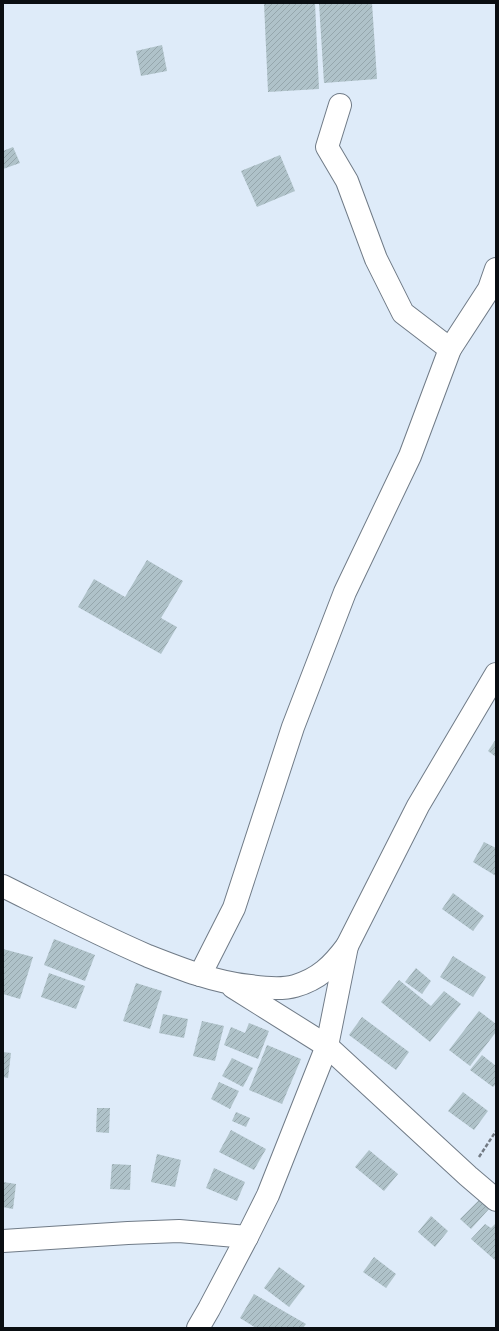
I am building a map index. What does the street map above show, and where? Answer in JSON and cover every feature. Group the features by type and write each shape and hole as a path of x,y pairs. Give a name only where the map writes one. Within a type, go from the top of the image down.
{"street":[{"path":"340,105 327,147 347,181 376,259 403,313 450,349"},
{"path":"200,975 234,908 293,727 345,592 410,456 450,349 489,289 496,269"},
{"path":"3,886 120,944 183,970 227,983 267,989 294,987 317,978 335,962 346,946 418,806 496,674"},
{"path":"198,1328 247,1238 268,1195 327,1046 346,946"},
{"path":"227,983 327,1046 496,1200"},
{"path":"3,1241 128,1232 179,1231 247,1238"}],"path":[{"path":"468,1176 496,1131"}],"building":[{"path":"264,3 315,3 319,89 268,92"},
{"path":"319,3 372,3 377,79 324,83"},
{"path":"162,45 167,71 141,76 136,51"},
{"path":"13,147 20,163 3,169 3,151"},
{"path":"280,155 295,191 257,207 241,171"},
{"path":"147,560 183,581 161,618 177,627 161,654 78,607 94,579 125,597"},
{"path":"496,739 496,757 488,751"},
{"path":"484,842 496,848 496,876 473,862"},
{"path":"453,893 484,916 473,931 442,909"},
{"path":"54,939 95,955 85,981 44,965"},
{"path":"3,949 33,957 20,999 3,994"},
{"path":"453,956 486,977 473,997 440,977"},
{"path":"416,968 431,981 422,994 405,982"},
{"path":"49,973 85,986 76,1009 41,997"},
{"path":"399,980 431,1006 444,991 461,1004 430,1042 381,1002"},
{"path":"136,983 162,991 150,1029 123,1021"},
{"path":"479,1011 496,1024 496,1032 470,1066 449,1050"},
{"path":"163,1014 188,1019 184,1038 159,1033"},
{"path":"362,1017 409,1052 396,1070 349,1035"},
{"path":"202,1021 224,1026 215,1061 193,1056"},
{"path":"249,1023 269,1031 258,1059 224,1045 231,1027 245,1033"},
{"path":"267,1045 301,1059 282,1104 249,1090"},
{"path":"3,1052 11,1053 8,1078 3,1077"},
{"path":"482,1055 496,1066 496,1084 493,1087 470,1070"},
{"path":"232,1058 253,1068 243,1087 222,1076"},
{"path":"219,1082 239,1091 230,1109 211,1099"},
{"path":"463,1092 488,1111 474,1130 448,1111"},
{"path":"97,1108 110,1108 109,1133 96,1132"},
{"path":"236,1112 250,1118 246,1127 232,1121"},
{"path":"231,1130 266,1149 254,1170 219,1152"},
{"path":"369,1150 398,1174 384,1191 355,1167"},
{"path":"157,1154 181,1160 175,1187 151,1182"},
{"path":"112,1164 131,1165 130,1190 110,1189"},
{"path":"214,1168 245,1182 237,1201 206,1188"},
{"path":"3,1182 16,1184 13,1209 3,1207"},
{"path":"479,1200 489,1209 471,1229 460,1219"},
{"path":"431,1216 448,1231 435,1247 418,1232"},
{"path":"496,1223 496,1261 471,1239 485,1224 491,1228"},
{"path":"374,1257 396,1274 386,1288 363,1272"},
{"path":"279,1267 305,1286 289,1307 264,1288"},
{"path":"254,1294 306,1324 303,1328 256,1328 240,1318"}]}
